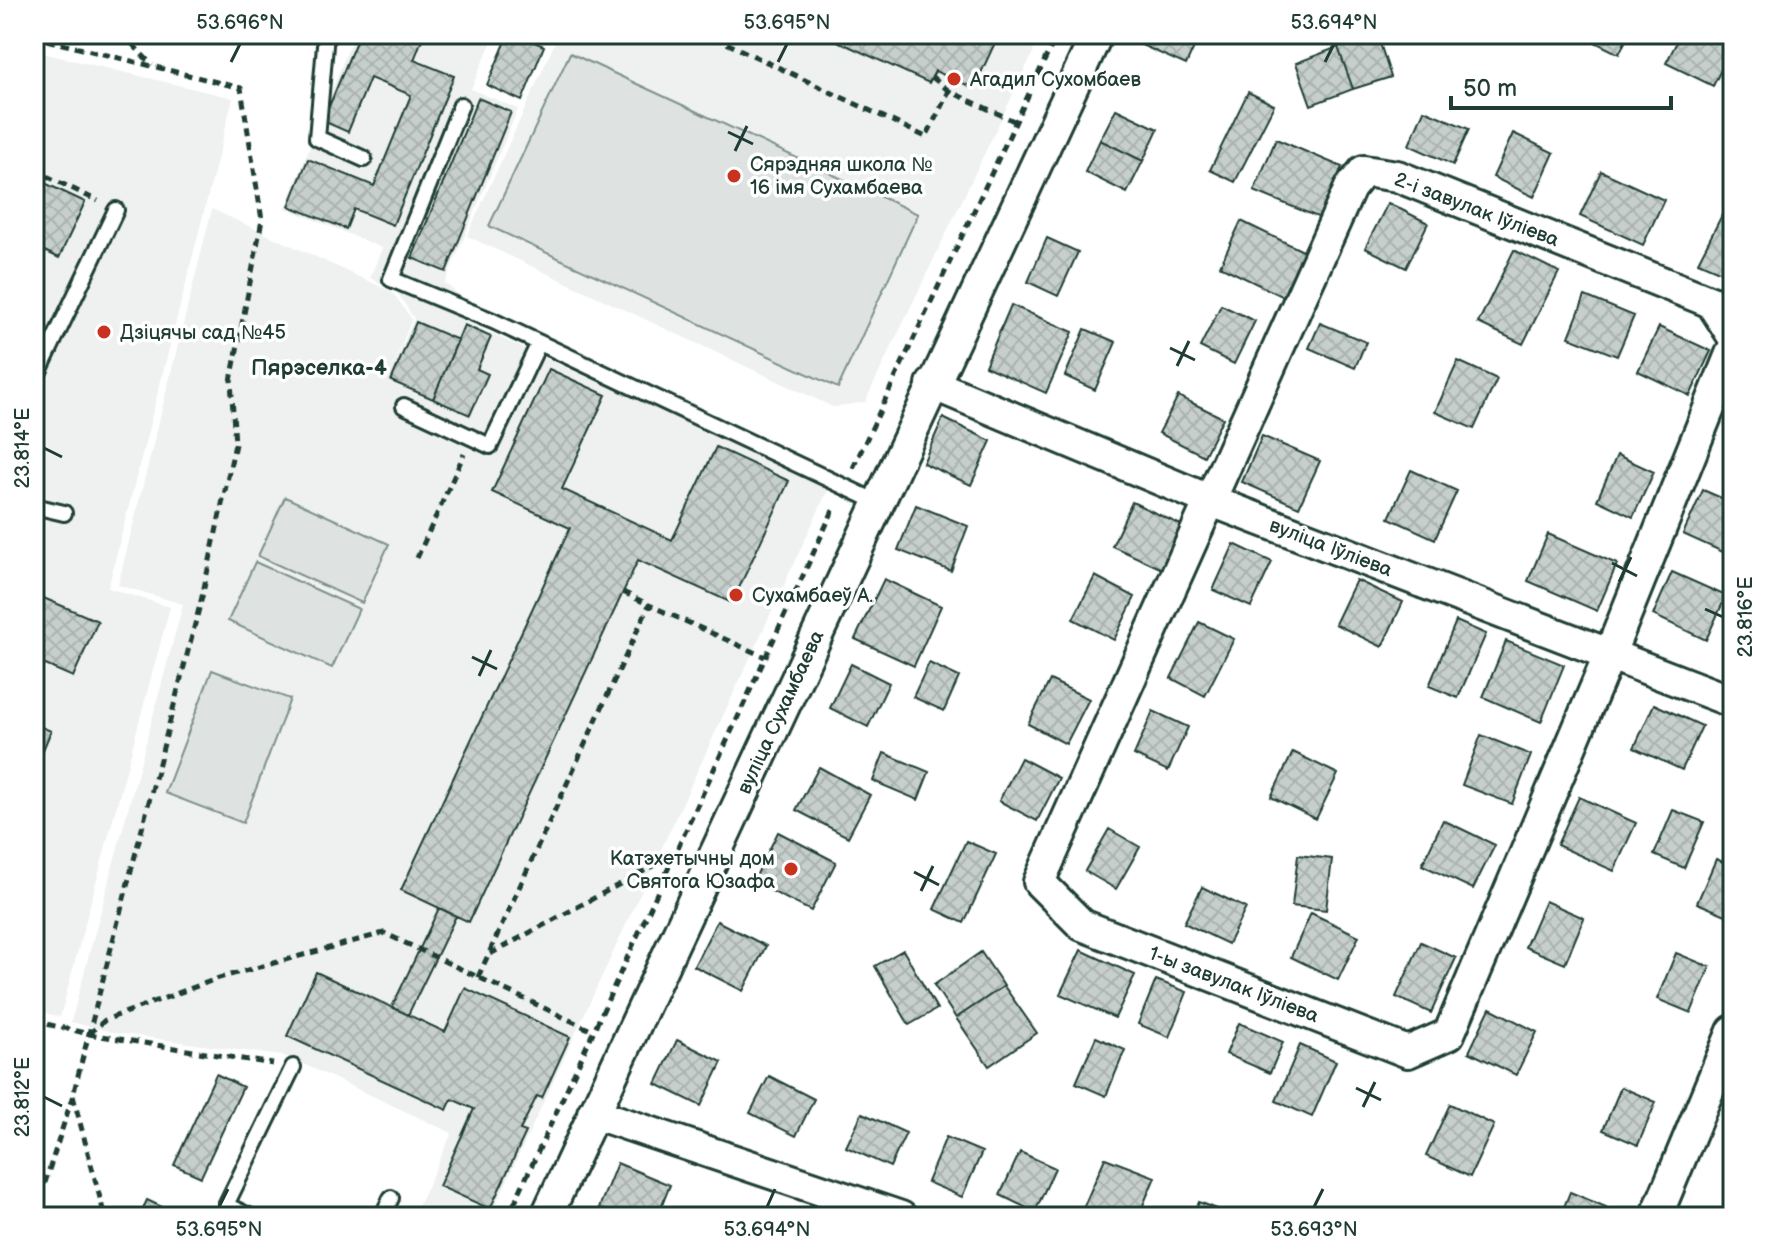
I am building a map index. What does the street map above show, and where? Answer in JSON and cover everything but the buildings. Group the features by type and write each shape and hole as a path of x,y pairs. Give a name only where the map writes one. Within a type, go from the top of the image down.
{"street":[{"name":"вуліца Сухамбаева","path":"546,1217 1097,34"},
{"name":"2-і завулак Іўліева","path":"1209,500 1350,188 1364,171 1397,176 1711,302 1733,336"},
{"path":"1609,656 1733,349"},
{"name":"вуліца Іўліева","path":"932,384 1209,500 1733,702"},
{"name":"1-ы завулак Іўліева","path":"1209,500 1039,882 1082,925 1304,1012 1408,1052 1449,1034 1609,656"},
{"path":"1656,1217 1733,1031"},
{"path":"593,1113 847,1210 901,1217"}],"lane":[{"path":"326,34 317,138 364,159"},
{"path":"461,105 391,279 539,343 877,502"},
{"path":"34,382 116,210"},
{"path":"404,406 490,446 539,343"},
{"path":"34,506 64,513"},
{"path":"251,1217 226,1205 293,1067"},
{"path":"382,1217 391,1198"}],"path":[{"path":"123,34 153,66"},
{"path":"722,34 720,40 926,137 949,91"},
{"path":"508,1217 844,486 1057,34"},
{"path":"34,37 241,88 262,220 231,381 235,444 202,597 73,1095 34,1217"},
{"path":"932,77 949,91 1016,122"},
{"path":"34,170 116,210"},
{"path":"417,558 472,438"},
{"path":"623,592 765,657"},
{"path":"478,977 649,605"},
{"path":"489,955 674,855"},
{"path":"89,1034 105,1020 219,978 384,933 593,1031"},
{"path":"34,1021 89,1034 293,1067"},
{"path":"73,1095 105,1217"}],"shaded area":[{"path":"354,34 495,34 471,89 518,109 445,283 470,304 464,321 829,488 490,1217 413,1217 452,1133 288,1057 116,1033 71,1022 183,604 118,585 212,209 392,292 412,319 389,375 414,319 396,290 370,278 382,248 286,208"},
{"name":"Сярэдняя школа № 16 імя Сухамбаева","path":"559,34 1042,34 865,402 833,407 467,236"},
{"name":"Дзіцячы сад №45","path":"34,51 233,98 108,588 170,607 60,1017 34,1010"},
{"path":"570,53 918,214 838,388 489,226"},
{"path":"285,497 389,544 362,603 258,556"},
{"path":"255,562 359,609 332,668 228,621"},
{"path":"212,670 290,699 243,823 165,793"}],"place":[{"name":"Агадил Сухомбаев","path":"954,79"},
{"name":"Сярэдняя школа № 16 імя Сухамбаева","path":"734,176"},
{"name":"Дзіцячы сад №45","path":"104,332"},
{"name":"Сухамбаеў А.","path":"736,595"},
{"name":"Катэхетычны дом Святога Юзафа","path":"791,869"}],"district":[{"name":"Пярэселка-4","path":"319,367"}]}
